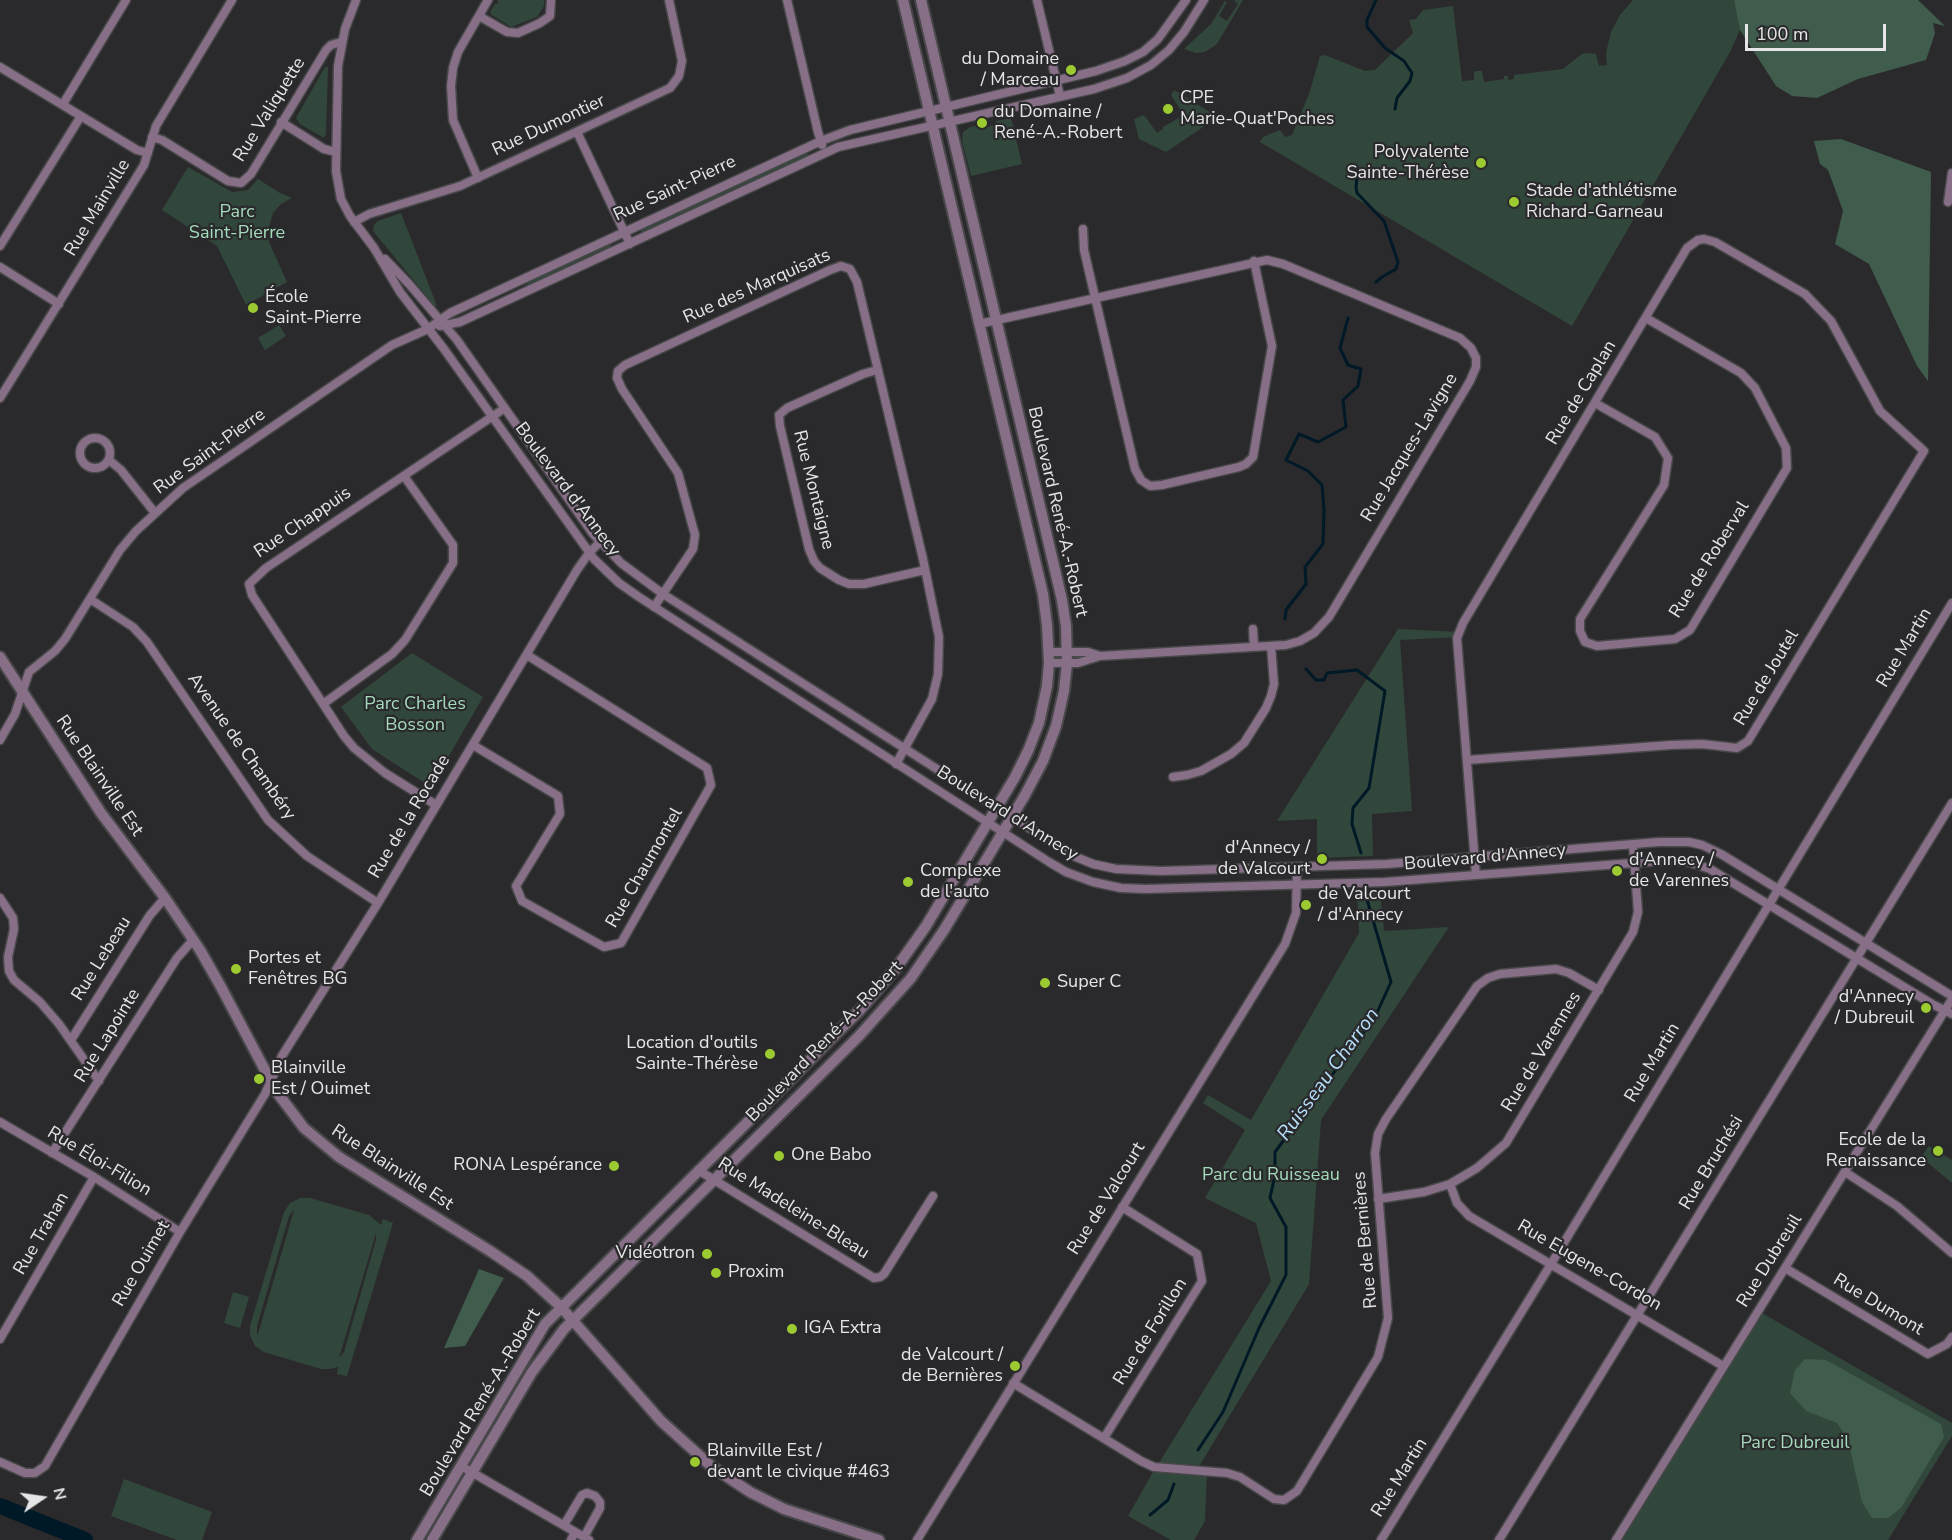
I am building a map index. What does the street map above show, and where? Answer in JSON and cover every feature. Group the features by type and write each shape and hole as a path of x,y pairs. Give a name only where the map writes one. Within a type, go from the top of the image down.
{"street":[{"path":"63,104 126,0"},
{"name":"Rue Mainville","path":"0,398 144,165 158,123 232,0"},
{"name":"Rue Valiquette","path":"152,137 228,181 238,183 247,179 326,50 331,45 341,42 356,0"},
{"path":"478,178 455,125 451,105 454,63 488,0"},
{"path":"479,16 503,31 518,33 550,16 551,0"},
{"name":"Rue Dumontier","path":"354,222 369,214 448,190 478,178 666,91 677,80 682,56 669,0"},
{"path":"787,0 820,141 826,152"},
{"name":"Boulevard René-A.-Robert","path":"417,1540 537,1336 561,1307 847,1023 888,978 926,926 1020,769 1032,741 1043,706 1049,657 1043,594 903,0"},
{"name":"Boulevard René-A.-Robert","path":"432,1540 535,1367 572,1320 859,1036 903,988 944,930 1012,817 1038,772 1050,743 1061,708 1067,663 1062,600 921,0"},
{"path":"1037,0 1060,96"},
{"name":"Rue Saint-Pierre","path":"442,323 450,313 820,141 850,130 1115,65 1143,52 1163,33 1186,0"},
{"name":"Rue Saint-Pierre","path":"0,740 15,714 29,672 60,645 120,550 155,513 183,488 382,351 428,328 442,323 460,322 847,144 1119,81 1151,65 1178,40 1204,0"},
{"name":"Boulevard d'Annecy","path":"341,42 336,152 338,189 345,209 374,248 409,284 457,340 600,542 633,573 663,594 1068,853 1093,864 1116,869 1151,871 1387,864 1674,841 1702,845 1778,888 1952,998"},
{"path":"0,67 137,150 148,153"},
{"path":"0,246 81,116"},
{"path":"282,122 324,149 336,152"},
{"path":"577,132 630,244"},
{"path":"1948,202 1952,173"},
{"path":"1083,229 1083,245 1137,474 1147,484 1154,486 1243,466 1254,454 1272,346 1254,261"},
{"name":"Rue de Caplan","path":"1476,875 1457,638 1462,623 1687,248 1698,240 1715,242 1805,294 1831,321 1880,411 1924,451"},
{"name":"Boulevard d'Annecy","path":"374,248 400,292 589,553 619,583 1066,872 1088,881 1113,887 1146,890 1385,882 1676,860 1699,864 1949,1013"},
{"name":"Rue Jacques-Lavigne","path":"980,324 1254,261 1272,260 1460,339 1471,348 1476,363 1470,381 1329,617 1307,638 1286,645 1100,656 1089,661 1067,663 1049,657"},
{"name":"Rue des Marquisats","path":"654,607 693,549 695,535 678,473 622,389 617,376 620,368 830,270 841,266 850,269 855,277 878,370 938,625 938,674 929,704 896,764"},
{"path":"0,267 59,304"},
{"name":"Rue de Roberval","path":"1595,403 1655,437 1668,458 1664,485 1580,619 1580,631 1586,642 1597,646 1675,639 1690,630 1787,468 1786,448 1755,388 1741,373 1646,318"},
{"name":"Rue Montaigne","path":"878,370 863,374 787,408 779,415 808,549 819,568 849,584 864,584 925,570"},
{"name":"Rue Chappuis","path":"436,805 384,773 354,748 252,595 249,584 260,572 505,408"},
{"name":"Rue de Joutel","path":"1467,760 1649,746 1702,744 1737,748 1748,741 1924,451"},
{"path":"109,460 121,470 155,513"},
{"path":"323,704 392,654 405,640 453,563 453,545 404,476"},
{"name":"Rue de la Rocade","path":"271,1081 282,1056 378,903 589,553 600,542"},
{"name":"Avenue de Chambéry","path":"90,599 134,627 147,642 268,820 307,856 378,903"},
{"name":"Rue Martin","path":"1381,1540 1952,603"},
{"path":"1253,629 1254,647"},
{"path":"1173,777 1201,771 1237,750 1244,743 1271,696 1274,684 1271,646"},
{"name":"Rue Jacques-Lavigne","path":"1049,657 1067,652 1088,652 1100,656"},
{"name":"Rue Chaumontel","path":"473,745 558,796 560,814 516,886 522,901 604,947 621,943 711,785 707,768 527,656"},
{"name":"Rue Blainville Est","path":"0,657 101,813 165,898 193,940 222,987 271,1081 298,1121 324,1146 508,1262 542,1288 661,1421 711,1466 750,1492 784,1509 879,1540"},
{"name":"Rue Bruchési","path":"1499,1540 1952,803"},
{"name":"Rue de Varennes","path":"1378,1198 1424,1192 1450,1184 1477,1168 1506,1143 1633,932 1638,912 1633,844"},
{"name":"Rue de Valcourt","path":"917,1540 1288,938 1296,913 1297,867"},
{"path":"0,898 13,918 14,929 8,957 9,971 14,980 40,1002 71,1040 99,1081"},
{"name":"Rue Lebeau","path":"71,1040 153,911 165,898"},
{"name":"Rue Lapointe","path":"52,1153 177,958 193,940"},
{"name":"Rue de Bernières","path":"1013,1383 1154,1467 1227,1473 1240,1477 1274,1499 1284,1500 1297,1491 1378,1357 1388,1318 1375,1153 1378,1134 1386,1119 1477,986 1488,978 1500,974 1556,969 1569,973 1599,990"},
{"name":"Rue Dubreuil","path":"1616,1540 1845,1172 1949,1013 1952,998"},
{"name":"Rue Ouimet","path":"0,1462 25,1473 35,1473 45,1466 180,1232 271,1081"},
{"name":"Rue Éloi-Filion","path":"0,1123 94,1177 180,1232"},
{"name":"Rue Madeleine-Bleau","path":"698,1170 874,1278 884,1274 933,1196"},
{"path":"1845,1172 1897,1206 1952,1253"},
{"name":"Rue Trahan","path":"0,1339 94,1177"},
{"name":"Rue Eugene-Cordon","path":"1450,1184 1457,1203 1469,1215 1723,1366"},
{"name":"Rue de Forillon","path":"1104,1438 1202,1281 1197,1254 1122,1207"},
{"name":"Rue Dumont","path":"1785,1268 1928,1354 1947,1344 1952,1337"},
{"path":"461,1466 564,1525 573,1536 586,1539 600,1508 598,1499 590,1494 582,1495 564,1525"}],"green space":[{"path":"498,0 544,0 544,6 537,17 511,27 490,12 496,3 498,4"},
{"path":"1234,0 1243,0 1217,44 1205,52 1196,53 1184,49 1211,24 1225,1 1227,2 1219,16 1227,21 1238,4"},
{"name":"Polyvalente Sainte-Thérèse","path":"1633,0 1734,0 1740,30 1730,52 1572,326 1260,142 1263,137 1280,130 1285,137 1292,135 1309,94 1320,56 1325,55 1365,71 1375,70 1413,33 1409,20 1416,19 1423,10 1453,6 1462,81 1474,80 1474,72 1482,71 1484,82 1504,79 1504,76 1508,76 1508,80 1514,79 1514,75 1563,69 1582,54 1587,53 1596,54 1599,66 1607,65 1606,53 1611,32 1620,15"},
{"path":"1734,0 1918,0 1945,26 1933,23 1935,33 1926,60 1858,79 1817,98 1792,96 1776,86 1740,30"},
{"path":"325,67 328,69 324,138 300,124 296,118"},
{"path":"1174,90 1218,117 1166,152 1139,139 1134,119 1144,115 1157,133 1184,115 1171,95"},
{"path":"1011,118 1022,164 971,176 962,140 963,132 970,127 985,124 986,127 996,125 996,121"},
{"path":"1841,139 1931,172 1928,381 1917,366 1869,264 1835,244 1843,211 1828,170 1820,164 1814,141"},
{"path":"807,151 810,157 643,234 640,229"},
{"name":"Parc Saint-Pierre","path":"188,167 232,192 248,190 258,179 292,198 281,204 273,213 267,233 287,282 246,305 217,246 162,210"},
{"path":"401,213 437,306 373,231 378,221"},
{"path":"610,243 612,248 517,292 534,278"},
{"path":"279,325 286,336 265,350 258,338"},
{"path":"1398,629 1460,632 1460,637 1400,640 1412,811 1372,814 1373,856 1317,858 1317,819 1277,821"},
{"name":"Parc Charles Bosson","path":"412,653 483,697 431,787 372,749 341,707"},
{"name":"Parc du Ruisseau","path":"1380,891 1384,931 1449,927 1321,1120 1309,1284 1200,1465 1159,1463 1271,1281 1256,1223 1205,1198 1245,1130 1203,1103 1208,1095 1251,1120 1359,933 1357,892"},
{"path":"1929,1146 1952,1160 1952,1183 1921,1157"},
{"path":"300,1198 310,1198 369,1215 381,1225 383,1219 393,1223 347,1376 337,1374 338,1367 321,1369 264,1352 255,1346 250,1335 250,1326 284,1212 290,1203","holes":["294,1210 258,1334 257,1334 257,1326 289,1216","376,1233 376,1240 344,1352 339,1358"]},
{"path":"479,1269 504,1278 465,1346 444,1348"},
{"path":"233,1292 249,1297 240,1328 224,1323"},
{"name":"Parc Dubreuil","path":"1762,1313 1952,1423 1952,1436 1888,1540 1622,1540"},
{"path":"1805,1359 1826,1360 1941,1424 1944,1437 1901,1508 1888,1518 1872,1518 1862,1502 1848,1440 1837,1423 1806,1411 1790,1393 1795,1370"},
{"path":"1153,1472 1207,1475 1205,1521 1194,1540 1171,1540 1128,1516"},
{"path":"124,1479 212,1512 202,1540 177,1540 111,1516"}],"waterway":[{"name":"Ruisseau Charron","path":"1376,0 1367,20 1367,27 1385,48 1404,61 1412,73 1410,81 1397,98 1395,109"},
{"name":"Ruisseau Charron","path":"1357,177 1357,193 1384,221 1398,262 1396,269 1376,282"},
{"name":"Ruisseau Charron","path":"1285,619 1286,610 1306,584 1305,567 1323,544 1324,510 1322,485 1308,471 1286,460 1299,434 1318,442 1346,427 1343,400 1358,386 1361,369 1348,365 1340,348 1348,318"},
{"name":"Ruisseau Charron","path":"1306,669 1316,680 1324,680 1327,673 1357,670 1385,691 1369,788 1353,808 1352,824 1361,853"},
{"name":"Ruisseau Charron","path":"1198,1450 1223,1412 1259,1328 1286,1275 1286,1227 1270,1198 1275,1175 1275,1152 1375,1017 1391,982 1366,896"},
{"name":"Ruisseau Charron","path":"1150,1515 1168,1500 1174,1484"},
{"path":"0,1506 85,1540"}],"place":[{"name":"du Domaine / Marceau","path":"1071,70"},
{"name":"CPE Marie-Quat'Poches","path":"1168,109"},
{"name":"du Domaine / René-A.-Robert","path":"982,123"},
{"name":"Polyvalente Sainte-Thérèse","path":"1481,163"},
{"name":"Stade d'athlétisme Richard-Garneau","path":"1514,202"},
{"name":"École Saint-Pierre","path":"253,308"},
{"name":"d'Annecy / de Valcourt","path":"1322,859"},
{"name":"d'Annecy / de Varennes","path":"1617,871"},
{"name":"Complexe de l'auto","path":"908,882"},
{"name":"de Valcourt / d'Annecy","path":"1306,905"},
{"name":"Portes et Fenêtres BG","path":"236,969"},
{"name":"Super C","path":"1045,983"},
{"name":"d'Annecy / Dubreuil","path":"1926,1008"},
{"name":"Location d'outils Sainte-Thérèse","path":"770,1054"},
{"name":"Blainville Est / Ouimet","path":"259,1079"},
{"name":"Ecole de la Renaissance","path":"1938,1151"},
{"name":"One Babo","path":"779,1156"},
{"name":"RONA Lespérance","path":"614,1166"},
{"name":"Vidéotron","path":"707,1254"},
{"name":"Proxim","path":"716,1273"},
{"name":"IGA Extra","path":"792,1329"},
{"name":"de Valcourt / de Bernières","path":"1015,1366"},
{"name":"Blainville Est / devant le civique #463","path":"695,1462"}]}
